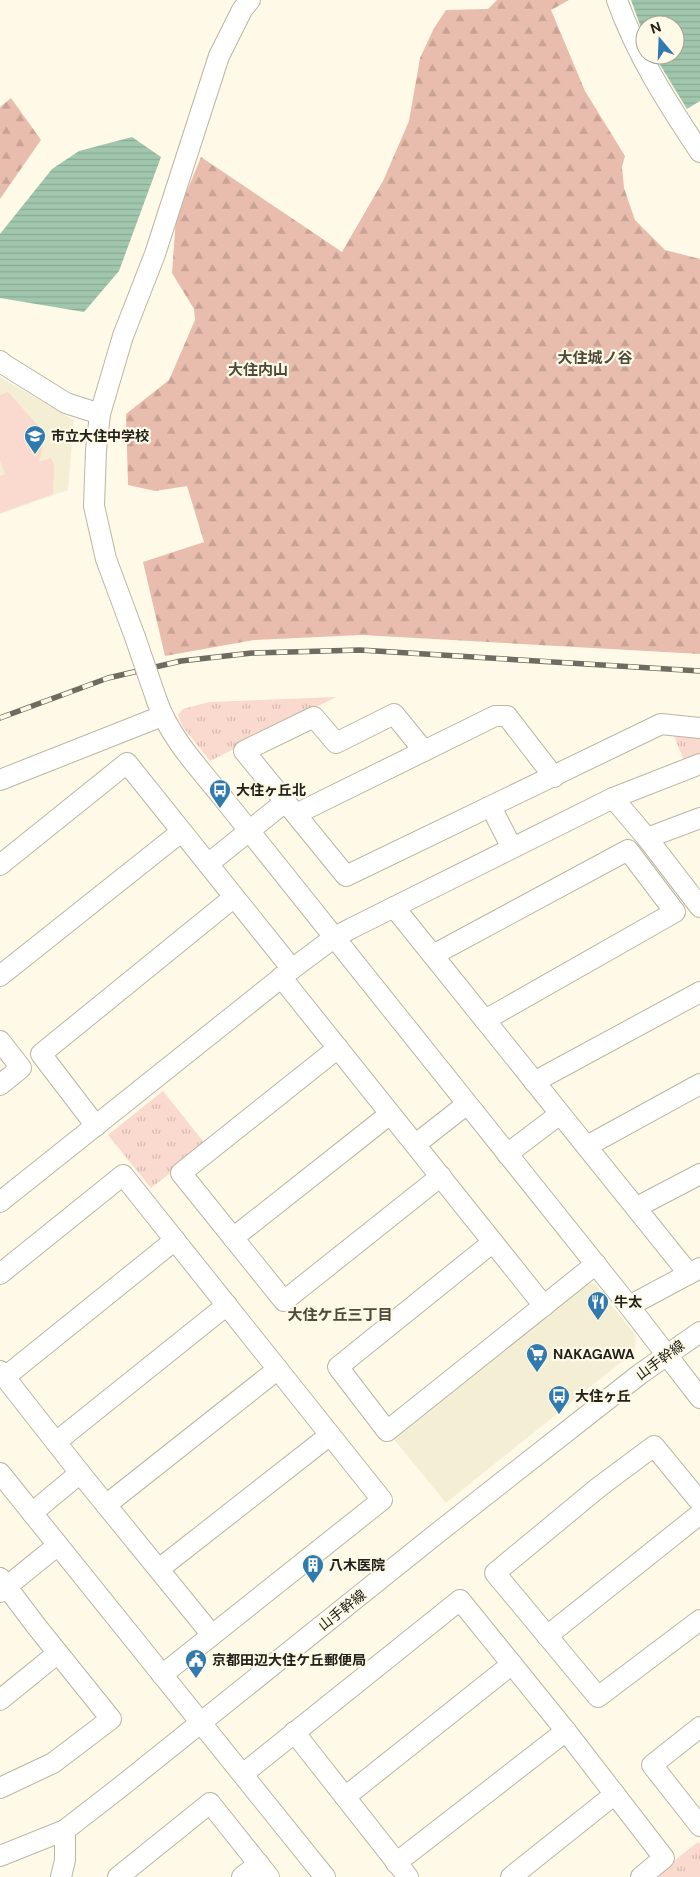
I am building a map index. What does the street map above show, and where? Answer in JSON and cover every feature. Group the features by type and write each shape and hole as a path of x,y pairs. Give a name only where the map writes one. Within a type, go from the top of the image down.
{"street":[{"path":"250,0 242,10 219,56 155,254 123,336 100,414 96,450 94,506 106,559 160,708 178,740 248,831 596,1264 700,1398"},
{"path":"617,0 635,44 700,152"},
{"path":"0,361 4,366 66,403 100,414"},
{"path":"0,780 160,708"},
{"path":"424,751 394,714 336,743 314,718 244,751 346,876 661,724 700,728"},
{"path":"208,864 248,831 291,808 424,751 495,716 507,716 554,777"},
{"path":"0,865 127,763 234,898 338,1048 544,1306"},
{"path":"0,1202 286,973 334,937 612,798 700,764"},
{"path":"612,798 647,838 699,905"},
{"path":"491,807 512,848"},
{"path":"647,838 700,818"},
{"path":"0,976 181,832"},
{"path":"433,956 628,850 674,912 485,1020"},
{"path":"96,1126 41,1054 234,898"},
{"path":"394,906 560,1114 637,1207 694,1271 629,1306"},
{"path":"534,1082 700,992"},
{"path":"0,1041 21,1068 0,1085"},
{"path":"338,1048 181,1173 233,1238 284,1301 441,1176"},
{"path":"587,1146 700,1084"},
{"path":"416,1144 467,1104"},
{"path":"233,1238 390,1114"},
{"path":"508,1154 560,1114"},
{"path":"637,1207 700,1174"},
{"path":"0,1274 123,1175 382,1500 162,1674"},
{"path":"175,1240 2,1374 212,1635"},
{"path":"493,1242 338,1367 387,1431 596,1264"},
{"path":"56,1442 227,1305"},
{"name":"山手幹線","path":"0,1856 65,1830 440,1531 667,1355 700,1332"},
{"path":"106,1505 278,1369"},
{"path":"159,1570 330,1436"},
{"path":"700,1502 654,1446 599,1487 495,1573 598,1697 700,1620"},
{"path":"0,1473 325,1877"},
{"path":"32,1513 80,1473"},
{"path":"547,1636 700,1514"},
{"path":"0,1788 53,1763 111,1718 2,1585 58,1545"},
{"path":"243,1774 460,1600 566,1730 664,1858 640,1877"},
{"path":"0,1700 58,1653"},
{"path":"345,1797 512,1664"},
{"path":"700,1726 652,1765 700,1826"},
{"path":"294,1732 402,1870 566,1730"},
{"path":"511,1877 615,1794"},
{"path":"118,1877 210,1803 264,1870 242,1877"},
{"path":"61,1877 65,1860 65,1830"}],"shaded area":[{"path":"631,0 700,0 700,101 687,109 660,65 685,65 685,15 636,15"},
{"path":"132,137 161,157 119,271 84,312 0,298 0,234 52,169 79,151"},
{"name":"市立大住中学校","path":"0,377 74,420 68,490 0,514"},
{"path":"586,1283 595,1284 636,1336 635,1351 446,1503 392,1437"}],"green space":[{"path":"497,0 569,0 551,10 585,91 625,156 622,167 624,188 635,220 665,250 700,259 700,654 362,635 254,640 165,656 143,562 204,542 187,486 155,491 128,485 126,414 169,380 195,320 194,309 172,273 176,218 201,157 342,252 383,181 409,121 420,58 434,28 446,10 488,9"},
{"path":"11,98 41,140 0,199 0,107"},
{"name":"市立大住中学校","path":"8,392 41,429 43,445 39,462 51,458 54,465 53,494 0,513 0,476 5,474 0,461 0,395"},
{"path":"336,697 210,761 182,726 178,715 183,709 209,702"},
{"path":"673,733 700,735 700,754 684,761"},
{"path":"163,1091 206,1145 151,1188 108,1135"},
{"path":"698,1842 700,1844 700,1877 654,1877"}],"railway":[{"path":"0,718 108,678 181,661 252,653 360,650 700,671"}],"place":[{"name":"市立大住中学校","path":"35,455"},
{"name":"大住ヶ丘北","path":"220,809"},
{"name":"牛太","path":"598,1321"},
{"name":"NAKAGAWA","path":"537,1373"},
{"name":"大住ヶ丘","path":"559,1415"},
{"name":"八木医院","path":"313,1584"},
{"name":"京都田辺大住ケ丘郵便局","path":"196,1679"}],"district":[{"name":"大住城ノ谷","path":"595,358"},
{"name":"大住内山","path":"258,370"},
{"name":"大住ケ丘三丁目","path":"340,1315"}]}
